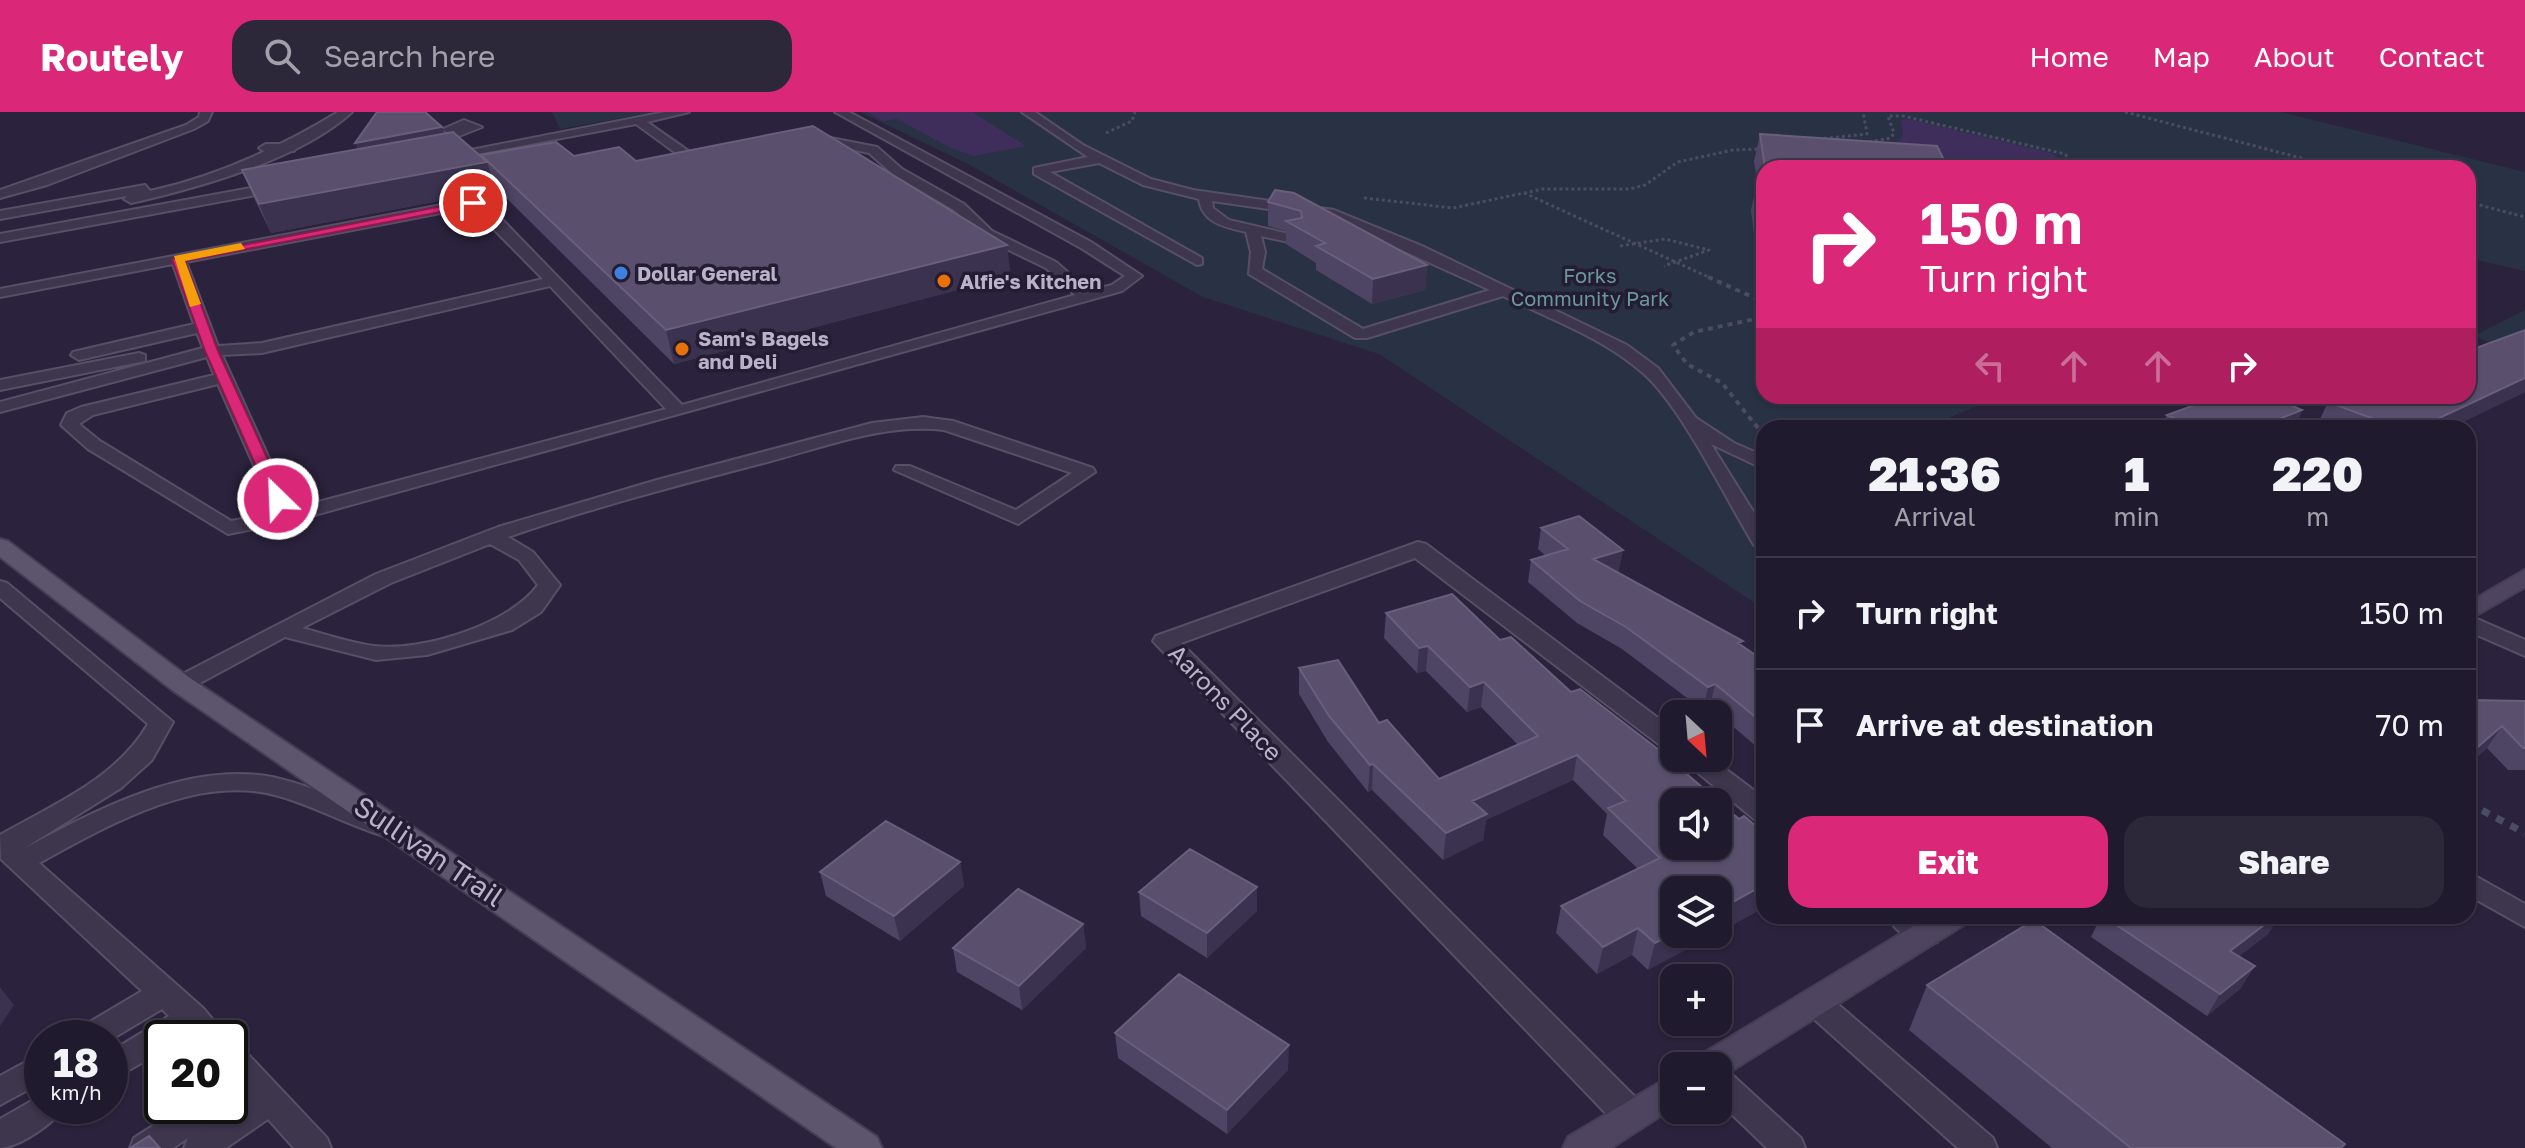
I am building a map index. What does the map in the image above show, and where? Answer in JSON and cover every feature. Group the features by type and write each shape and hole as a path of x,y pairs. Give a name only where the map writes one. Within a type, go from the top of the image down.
{"main road":[{"name":"Sullivan Trail","path":"2,553 181,684 862,1147"}],"street":[{"path":"266,148 289,148"},
{"name":"Aarons Place","path":"1631,1116 1165,641 1418,549 1660,732"},
{"path":"2476,608 2525,577"},
{"path":"2476,626 2525,649"},
{"path":"1711,772 1756,806"},
{"path":"1732,1053 1815,1002 1914,925"},
{"path":"1581,1148 1660,1098"}],"lane":[{"path":"0,194 43,182 190,127 204,119 206,112"},
{"path":"0,215 141,193 204,173 266,148 325,112"},
{"path":"0,223 221,176 289,148 346,112"},
{"path":"436,158 683,112"},
{"path":"224,378 87,411 73,417 70,425 94,445 228,528 286,517 678,411 1117,288 1135,276 1129,269 1012,204 884,135 857,126 841,112"},
{"path":"1028,112 1036,121 1099,159 1147,182 1205,196 1334,214 1504,291 1627,352 1657,377 1686,417 1756,532"},
{"path":"637,120 692,159 720,154"},
{"path":"835,131 798,138 846,143 873,150 894,170 970,215 987,234 1051,265 1085,296"},
{"path":"846,143 884,135"},
{"path":"1099,159 1038,171 1197,261"},
{"path":"0,238 296,184"},
{"path":"1205,196 1207,210 1224,223 1293,239"},
{"path":"0,293 473,203 481,206 678,411"},
{"path":"970,215 1012,204"},
{"path":"1252,229 1258,252 1254,271 1361,335 1504,291"},
{"path":"178,259 212,351 286,517"},
{"path":"0,385 153,355 262,348 546,275"},
{"path":"0,372 203,327"},
{"path":"0,394 212,351"},
{"path":"0,407 212,351"},
{"path":"0,423 67,397 165,372 212,351"},
{"path":"1686,417 1721,443 1756,459"},
{"path":"181,684 283,630 451,551 738,464 878,427 908,423 947,425 1086,472 1018,518 903,470"},
{"path":"283,630 376,653 454,642 504,625 533,607 549,585 526,556 492,537"},
{"path":"0,587 161,722 143,754 112,782 7,853"},
{"path":"7,853 154,800 208,787 269,785 405,834"},
{"path":"7,853 195,1020"},
{"path":"2476,887 2525,917"},
{"path":"119,1020 165,992"},
{"path":"1815,1002 1981,1148"},
{"path":"0,1092 24,1077"},
{"path":"248,1085 315,1148"},
{"path":"1732,1094 1789,1148"},
{"path":"0,1136 24,1121"},
{"path":"146,1148 183,1124"},
{"path":"200,1148 216,1124"}],"path":[{"path":"1109,137 1106,132 1132,121 1135,112"},
{"path":"1813,140 1867,134 1863,112"},
{"path":"2125,112 2308,160"},
{"path":"1863,143 1891,138 1894,133 1888,116 1903,116 2065,154 2068,160"},
{"path":"1364,198 1453,208 1523,193 1636,188 1678,162 1733,150 1770,148"},
{"path":"1523,193 1756,298"},
{"path":"2476,204 2525,217"},
{"path":"1620,246 1667,236 1682,237 1709,250 1664,266"},
{"path":"1756,319 1694,332 1673,345 1681,359 1723,384 1748,421 1756,426"},
{"path":"2476,807 2525,833"}],"green space":[{"path":"552,112 655,112 560,129"},
{"name":"Forks Community Park","path":"860,112 2281,112 2525,172 2525,271 2476,260 2476,160 1756,160 1756,404 1983,404 1943,420 1756,420 1756,604 1379,354 1203,297 968,164"},
{"path":"2525,310 2525,357 2476,335"}],"shaded area":[{"path":"867,112 972,112 1026,146 974,156 951,148 897,119 883,121"},
{"path":"1908,119 2051,153 2057,160 1939,160 1888,144 1900,141 1903,135 1901,120"}],"building":[{"path":"377,112 425,112 442,127 355,143"},
{"path":"813,126 1007,245 666,330 481,155 556,142 574,156 619,147 636,161"},
{"path":"453,132 487,162 259,204 242,170"},
{"path":"1760,134 1937,146 1944,160 1764,160"},
{"path":"1275,190 1294,193 1427,265 1373,279 1316,246 1325,243 1286,221 1302,218 1301,211 1268,202"},
{"path":"2525,330 2525,378 2476,401 2476,348"},
{"path":"2197,404 2288,404 2302,410 2276,420 2178,420 2167,415"},
{"path":"2333,404 2469,404 2435,420 2376,420"},
{"path":"1579,516 1623,550 1593,559 1743,641 1738,643 1756,655 1756,717 1715,684 1708,687 1626,627 1580,601 1531,560 1568,549 1541,528"},
{"path":"1452,594 1500,640 1511,637 1571,692 1580,689 1659,750 1660,772 1685,772 1703,788 1660,788 1660,858 1608,808 1626,801 1577,755 1472,801 1487,814 1446,833 1373,764 1370,765 1329,716 1299,668 1338,660 1379,723 1387,720 1439,779 1538,736 1484,682 1470,687 1428,646 1419,648 1386,613"},
{"path":"2476,700 2525,701 2525,748 2502,726 2476,748"},
{"path":"1732,813 1739,819 1744,816 1756,826 1756,889 1732,902 1732,876 1660,876 1660,940 1655,943 1638,928 1603,947 1561,906 1660,858 1732,860"},
{"path":"886,821 960,862 894,916 820,872"},
{"path":"1190,849 1257,887 1207,933 1139,892"},
{"path":"1018,889 1083,924 1019,986 953,948"},
{"path":"2027,924 2040,924 2345,1144 2341,1148 2131,1148 1927,985"},
{"path":"2115,924 2265,924 2230,951 2255,966 2220,994"},
{"path":"1179,974 1289,1045 1227,1110 1115,1033"},
{"path":"149,1136 160,1148 130,1148"}],"slow traffic":[{"path":"195,304 178,259 241,246"}],"place":[{"name":"Dollar General","path":"621,273"},
{"name":"Alfie's Kitchen","path":"944,281"},
{"name":"Sam's Bagels and Deli","path":"682,349"}],"route":[{"path":"278,499 212,351 178,259 437,207 473,203"}]}
